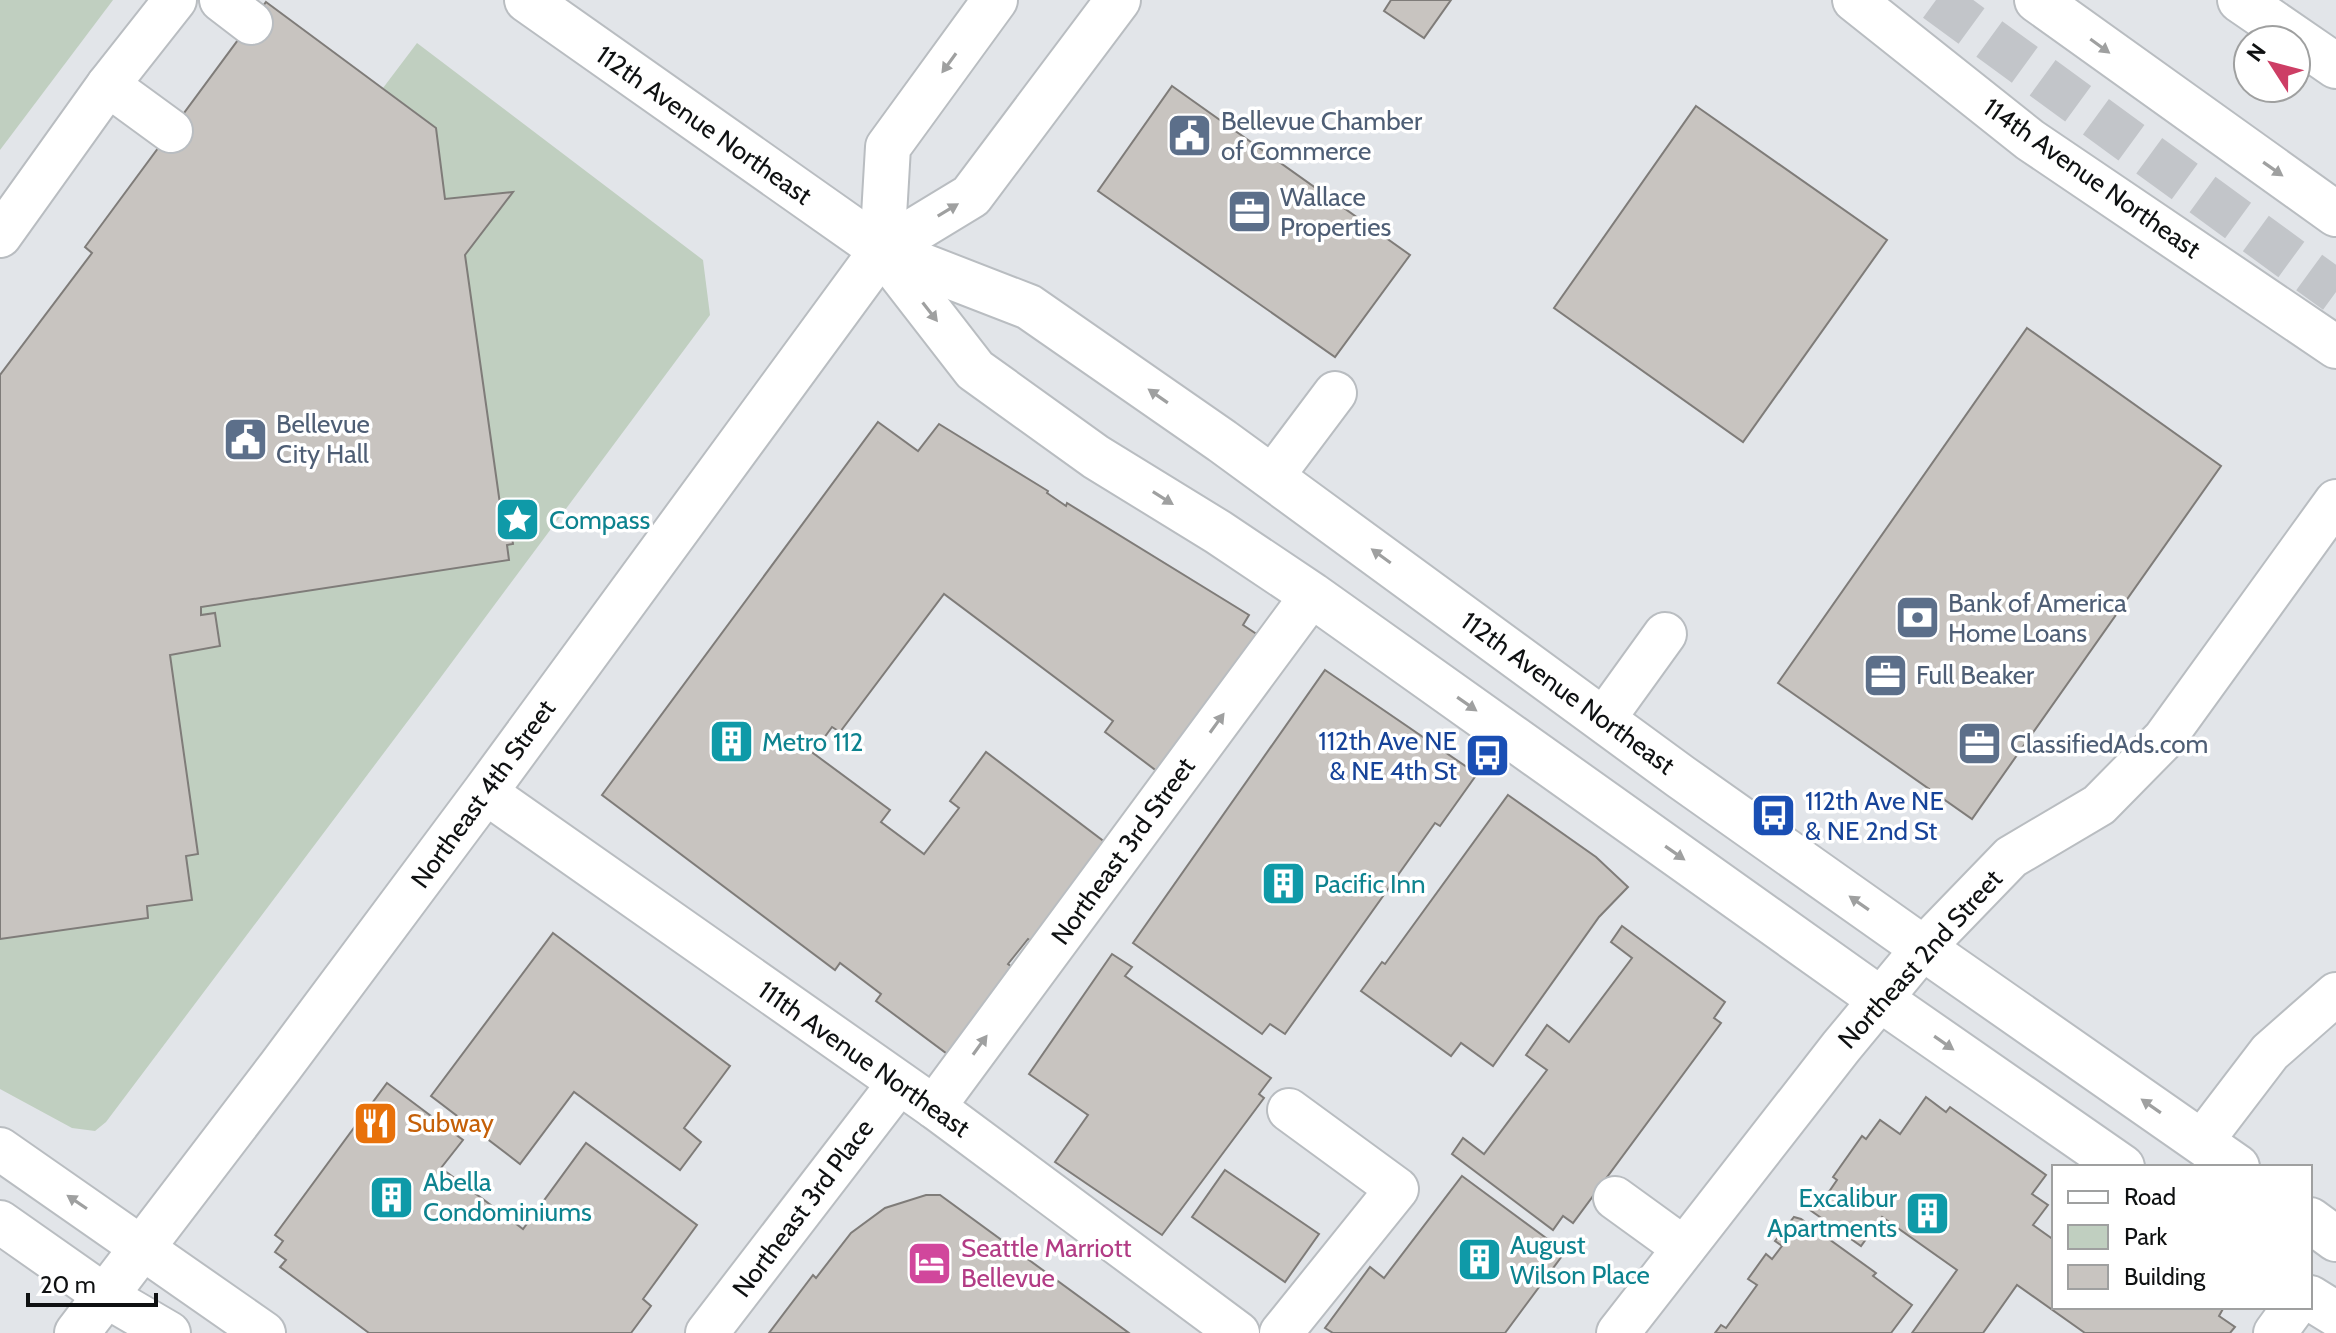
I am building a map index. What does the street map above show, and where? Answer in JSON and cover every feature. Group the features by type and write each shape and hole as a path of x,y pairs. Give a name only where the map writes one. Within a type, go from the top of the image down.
{"main road":[{"name":"112th Avenue Northeast","path":"527,0 882,250 1029,307 1272,477 1603,720 1923,948 2234,1165"},
{"path":"882,250 888,147 995,0"},
{"name":"Northeast 4th Street","path":"77,1333 485,792 882,250 971,196 1118,0"},
{"path":"2037,0 2336,214"},
{"path":"2240,0 2336,66"},
{"path":"2283,0 2336,44"},
{"name":"112th Avenue Northeast","path":"882,250 975,370 1096,457 1218,532 1312,595 2119,1165"},
{"path":"1403,659 1444,602"},
{"path":"2312,1221 2336,1239"},
{"path":"2312,1299 2336,1314"}],"street":[{"path":"0,236 108,85 175,0"},
{"name":"114th Avenue Northeast","path":"1854,0 2030,140 2336,347"},
{"path":"108,85 171,131"},
{"path":"1272,477 1335,393"},
{"name":"Northeast 2nd Street","path":"1618,1333 1923,948 2011,857 2099,805 2164,739 2336,501"},
{"name":"Northeast 3rd Street","path":"934,1107 1312,595"},
{"path":"1603,720 1665,634"},
{"name":"111th Avenue Northeast","path":"485,792 934,1107 1238,1333"},
{"path":"2202,1141 2270,1052 2336,994"},
{"name":"Northeast 3rd Place","path":"707,1333 899,1083"},
{"path":"1281,1333 1397,1189 1289,1110"},
{"path":"0,1149 264,1333"},
{"path":"1615,1198 1684,1248"},
{"path":"0,1222 104,1295 169,1333"},
{"path":"2275,1333 2293,1309"}],"green space":[{"path":"0,0 113,0 0,150"},
{"path":"417,43 703,260 710,315 106,1122 95,1131 72,1128 0,1089 0,939 148,918 147,906 192,900 186,856 198,854 170,655 220,645 201,615 201,607 509,560 507,545 513,543 507,503 500,504 465,255 512,192 445,199 436,128 383,88"}],"building":[{"path":"1391,0 1451,0 1424,38 1384,11"},
{"name":"Bellevue City Hall","path":"266,2 436,128 445,199 513,192 465,255 500,504 507,503 513,544 507,545 509,560 201,607 201,615 215,613 220,646 170,655 198,854 186,856 192,900 147,906 148,918 0,939 0,375 92,253 85,247"},
{"path":"1172,86 1410,255 1335,357 1098,191"},
{"path":"1696,106 1887,240 1743,442 1554,308"},
{"path":"2027,328 2221,466 1972,819 1778,683"},
{"name":"Metro 112","path":"878,422 918,451 939,424 1048,491 1066,506 1067,503 1249,615 1243,625 1258,635 1162,775 1105,732 1113,721 944,594 840,732 832,727 813,753 890,810 881,822 924,854 959,808 950,801 986,752 1110,846 1036,944 1028,939 1008,964 1016,970 950,1056 876,1001 881,994 840,963 835,970 602,795"},
{"name":"Pacific Inn","path":"1325,670 1477,774 1440,826 1435,823 1285,1034 1270,1024 1262,1034 1133,943"},
{"path":"1508,795 1596,857 1628,887 1599,917 1493,1066 1461,1043 1451,1056 1361,991 1382,962 1385,964"},
{"path":"1622,926 1725,1002 1714,1018 1721,1023 1573,1223 1563,1216 1553,1230 1452,1154 1463,1138 1484,1154 1547,1070 1526,1055 1547,1025 1569,1042 1632,958 1611,942"},
{"path":"553,933 730,1066 684,1128 701,1142 680,1170 574,1092 520,1164 431,1096"},
{"path":"1112,954 1132,967 1125,976 1271,1078 1259,1094 1264,1098 1162,1235 1055,1162 1088,1115 1029,1074"},
{"name":"Abella Condominiums","path":"387,1083 463,1140 441,1168 523,1229 586,1143 697,1225 643,1299 651,1306 631,1333 369,1333 280,1267 286,1260 275,1252 283,1241 275,1235"},
{"name":"Excalibur Apartments","path":"1926,1097 1946,1112 1950,1107 2046,1175 2032,1194 2048,1205 2033,1225 2052,1239 2052,1309 2223,1309 2219,1316 2235,1327 2230,1333 2085,1333 2017,1285 1983,1333 1912,1333 1957,1270 1882,1217 1861,1246 1810,1210 1822,1193 1826,1196 1837,1180 1833,1177 1862,1136 1866,1139 1880,1120 1900,1134"},
{"path":"1225,1170 1319,1234 1285,1282 1192,1217"},
{"name":"August Wilson Place","path":"1462,1176 1565,1252 1505,1333 1333,1333 1325,1328 1370,1267 1384,1278"},
{"name":"Seattle Marriott Bellevue","path":"926,1195 940,1195 1129,1333 769,1333 813,1275 816,1278 851,1233 885,1208"},
{"path":"1794,1217 1876,1273 1873,1276 1912,1305 1891,1333 1715,1333 1721,1325 1726,1328 1757,1285 1748,1279 1766,1254 1772,1259 1782,1246 1775,1241"}],"tunnel":[{"path":"1936,0 2336,292"}],"place":[{"name":"Bellevue Chamber of Commerce","path":"1190,136"},
{"name":"Wallace Properties","path":"1249,212"},
{"name":"Bellevue City Hall","path":"245,439"},
{"name":"Compass","path":"518,520"},
{"name":"Bank of America Home Loans","path":"1917,618"},
{"name":"Full Beaker","path":"1885,675"},
{"name":"Metro 112","path":"731,742"},
{"name":"ClassifiedAds.com","path":"1979,744"},
{"name":"112th Ave NE & NE 4th St","path":"1488,756"},
{"name":"112th Ave NE & NE 2nd St","path":"1774,816"},
{"name":"Pacific Inn","path":"1283,884"},
{"name":"Subway","path":"376,1123"},
{"name":"Abella Condominiums","path":"392,1197"},
{"name":"Excalibur Apartments","path":"1928,1213"},
{"name":"August Wilson Place","path":"1479,1260"},
{"name":"Seattle Marriott Bellevue","path":"930,1263"}]}
